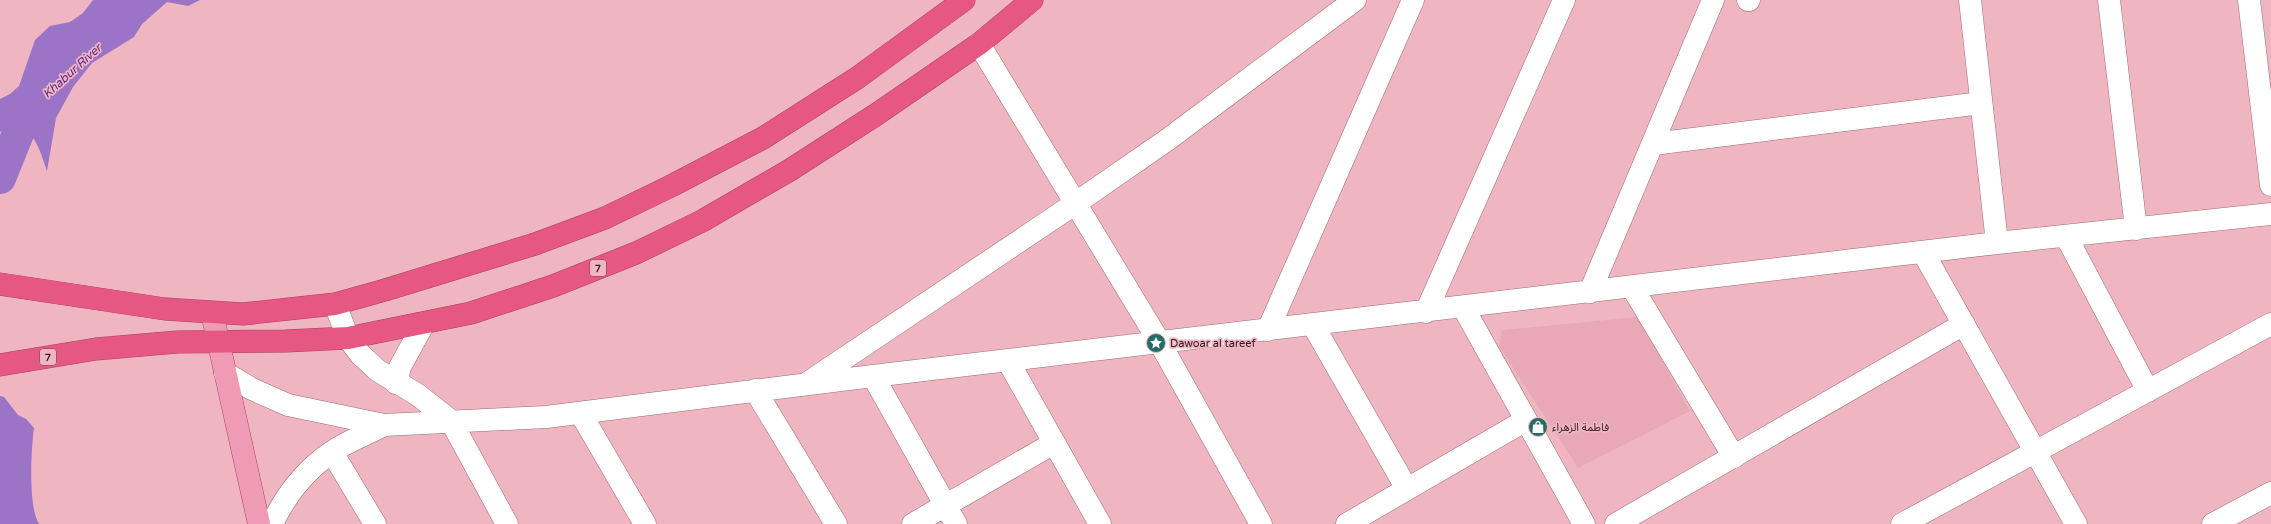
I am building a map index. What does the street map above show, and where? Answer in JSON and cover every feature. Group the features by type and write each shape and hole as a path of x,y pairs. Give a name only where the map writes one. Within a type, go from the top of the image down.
{"highway":[{"path":"0,284 165,309 212,313 243,314 335,304 535,244 605,218 763,138 857,78 964,0"},
{"name":"7","path":"0,365 96,349 177,342 286,341 348,338 471,313 553,286 636,253 702,221 790,170 877,114 979,44 1032,0"}],"main road":[{"path":"212,313 259,524"}],"street":[{"path":"804,385 1076,203 1167,140 1355,0"},
{"path":"1268,330 1414,0"},
{"path":"1426,312 1564,0"},
{"path":"1590,292 1713,0"},
{"path":"1970,0 1997,244"},
{"path":"2109,0 2136,229"},
{"path":"2249,0 2263,54 2271,185"},
{"path":"979,44 1160,343 1261,524"},
{"path":"1652,144 1981,103"},
{"path":"225,373 252,389 288,405 384,425 581,414 755,390 873,376 1426,312 1923,252 2271,214"},
{"path":"2066,236 2148,391"},
{"path":"1923,252 2076,524"},
{"path":"1632,287 1734,456"},
{"path":"335,304 348,338 360,354 396,383 418,395 451,421 506,524"},
{"path":"1463,307 1584,524"},
{"path":"396,383 400,367 424,322"},
{"path":"1616,524 1964,324"},
{"path":"1902,524 2271,324"},
{"path":"1313,325 1407,489"},
{"path":"1008,361 1100,524"},
{"path":"873,376 956,524"},
{"path":"755,390 836,524"},
{"path":"581,414 645,524"},
{"path":"1347,524 1526,420"},
{"path":"272,524 280,508 303,477 332,452 384,425"},
{"path":"913,524 1054,443"},
{"path":"332,452 375,524"},
{"path":"2213,524 2271,493"}],"shaded area":[{"path":"1638,317 1690,411 1578,468 1499,346 1502,330"}],"water":[{"path":"93,0 200,0 188,6 167,2 142,24 134,37 92,63 73,87 56,118 47,171 37,144 26,130 19,127 10,127 0,132 0,99 10,94 19,86 35,40 50,26 70,22 83,13"},
{"path":"0,396 4,397 18,415 26,419 34,428 31,478 33,504 39,524 0,524"}],"waterway":[{"name":"Khabur River","path":"0,178 21,126 46,92"}],"place":[{"name":"Dawoar al tareef","path":"1156,343"},
{"name":"فاطمة الزهراء","path":"1538,427"}]}
